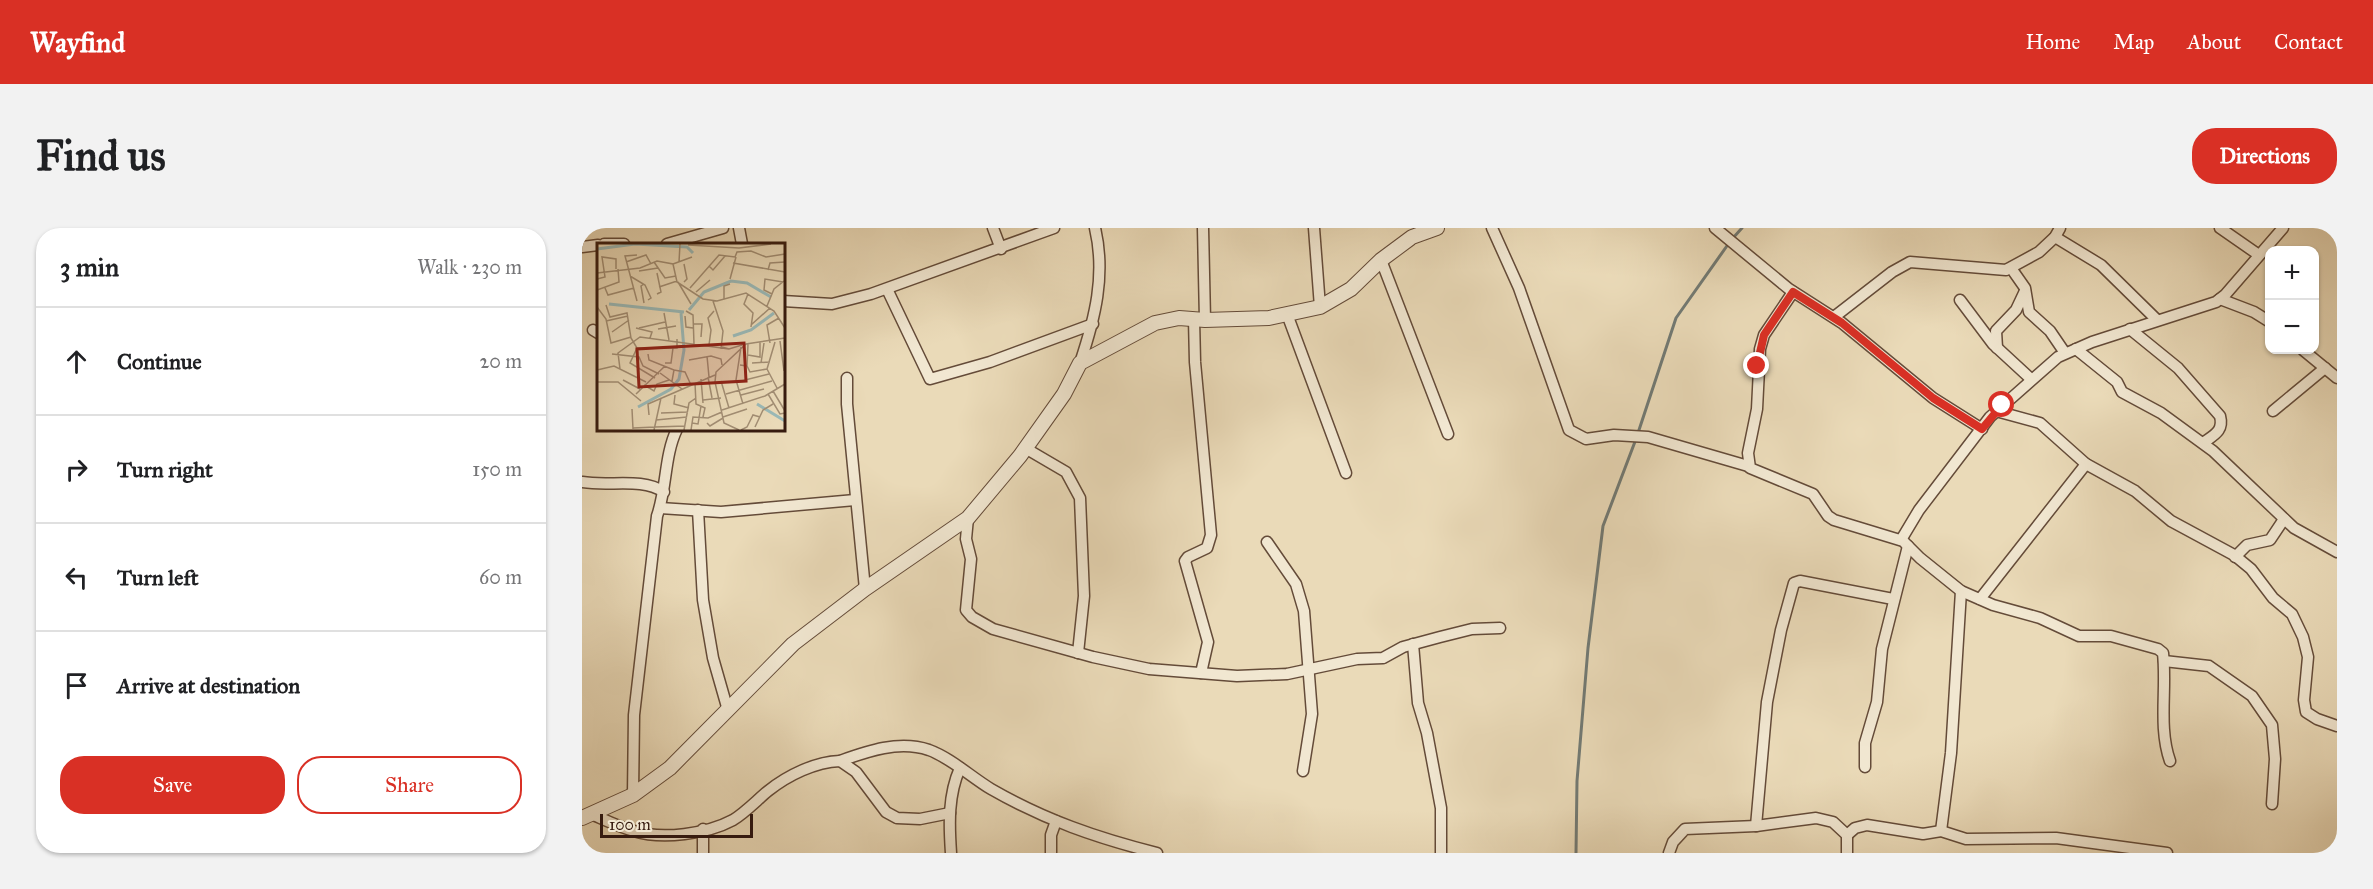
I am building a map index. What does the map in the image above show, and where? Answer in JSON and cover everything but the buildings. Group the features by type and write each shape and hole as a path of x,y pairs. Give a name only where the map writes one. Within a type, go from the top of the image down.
{"street":[{"path":"671,243 723,228"},
{"path":"738,228 742,243"},
{"path":"993,228 1001,249"},
{"path":"784,301 832,304 887,289 1054,228"},
{"path":"586,816 633,795 670,768 727,707 793,644 865,588 968,518 1025,448 1064,394 1080,363 1093,324 1100,269 1095,228"},
{"path":"1201,673 1208,642 1185,561 1188,557 1207,548 1211,535 1195,362 1203,228"},
{"path":"1314,228 1320,307"},
{"path":"1080,363 1155,323 1179,318 1199,320 1287,314 1320,307 1350,289 1413,232 1437,228"},
{"path":"1492,228 1519,288 1569,430 1586,439 1614,435 1648,437 1748,466 1753,471 1813,495 1828,516 1834,520 1904,543 1961,591 2040,618 2079,636 2110,636 2158,649 2163,653 2164,661 2164,744 2170,761"},
{"path":"1715,228 1793,292 1834,317 1933,398 1982,429"},
{"path":"2220,228 2259,255"},
{"path":"1865,767 1865,743 1877,702 1882,649 1904,543 1919,510 1996,411 2031,379 2071,351 2220,299 2283,228"},
{"path":"1834,317 1892,272 1910,262 1996,270 2011,268 2039,252 2058,232 2101,265 2157,320"},
{"path":"582,247 597,245"},
{"path":"1381,260 1448,434"},
{"path":"2011,268 2026,290 2030,312 2071,351 2117,382 2122,393 2161,413 2203,443 2238,473 2294,528 2337,552"},
{"path":"887,289 928,378 933,380 990,362 1093,324"},
{"path":"1997,348 1996,331 2016,310 2026,290"},
{"path":"1748,466 1758,409 1760,349 1764,335 1793,292"},
{"path":"2220,299 2254,312 2265,319"},
{"path":"1960,300 1997,348 2031,379"},
{"path":"1287,314 1346,473"},
{"path":"2130,329 2178,368 2220,416 2222,426 2220,430 2203,443"},
{"path":"2308,354 2337,378"},
{"path":"2273,411 2325,368"},
{"path":"848,378 847,404 865,588"},
{"path":"1996,411 2031,418 2040,423 2086,464 2135,491 2179,526 2235,556 2251,569 2273,598 2292,614 2307,647 2305,709 2309,715 2337,726"},
{"path":"633,795 634,715 660,508 669,453 678,430"},
{"path":"1025,448 1066,472 1080,498 1084,596 1078,653"},
{"path":"1980,599 2086,464"},
{"path":"582,483 651,485 664,492"},
{"path":"660,508 721,512 855,500"},
{"path":"698,510 703,600 712,658 727,707"},
{"path":"968,518 966,539 971,559 966,610 968,614 982,624 1003,633 1149,669 1268,676 1357,659 1383,658 1413,644 1472,629 1500,628"},
{"path":"2235,556 2247,545 2270,540 2284,519"},
{"path":"1267,542 1296,584 1304,611 1312,714 1303,771"},
{"path":"1756,825 1767,702 1781,630 1794,583 1800,582 1893,599"},
{"path":"1941,831 1951,753 1961,591"},
{"path":"1413,644 1418,703 1427,733 1441,808 1441,853"},
{"path":"2164,661 2209,666 2252,696 2272,725 2275,759 2272,804"},
{"path":"586,816 636,832 668,835 703,829 733,820 781,782 798,773 817,765 840,761 867,751 897,746 929,750 990,788 1097,838 1157,853"},
{"path":"840,761 856,772 886,812 897,818 920,819 950,813"},
{"path":"951,853 950,813 954,782 960,768"},
{"path":"1669,853 1673,842 1685,829 1825,818 1847,835 1848,853"},
{"path":"1051,853 1051,835 1056,820"},
{"path":"1847,835 1863,825 1923,834 1941,831 1966,839 2055,838 2077,848 2167,853"},
{"path":"703,829 703,853"}],"waterway":[{"path":"1733,238 1742,228"},
{"path":"1638,433 1676,318 1729,243"},
{"path":"1576,853 1577,781 1588,648 1603,526 1636,439"}],"route":[{"path":"1757,366 1764,335 1793,292 1842,323 1933,398 1982,429 2002,405"}]}
